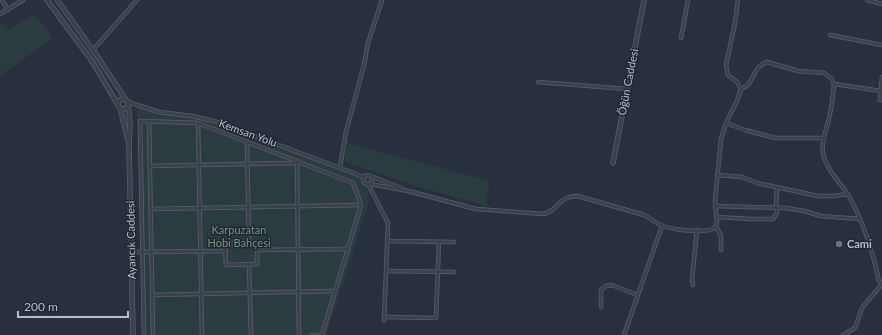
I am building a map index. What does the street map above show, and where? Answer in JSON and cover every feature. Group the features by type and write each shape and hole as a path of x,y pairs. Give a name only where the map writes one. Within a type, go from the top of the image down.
{"street":[{"path":"2,0 8,10"},
{"path":"0,14 23,0"},
{"name":"Ayancık Caddesi","path":"47,0 92,61 119,107 129,144"},
{"name":"Ayancık Caddesi","path":"57,0 128,102 130,122 129,144 133,335"},
{"path":"93,50 137,0"},
{"path":"340,167 346,132 364,66 368,43 382,0"},
{"name":"Öğün Caddesi","path":"613,163 644,0"},
{"path":"681,38 688,0"},
{"path":"738,0 726,65 728,75 737,82 741,89"},
{"path":"866,0 882,4"},
{"path":"830,35 882,45"},
{"path":"721,250 721,236 716,226 715,206 720,145 726,123 741,89 750,83 758,68 767,62 793,70 824,73 831,78 834,84 829,118 824,138 823,151 826,163 847,194 860,219 873,256 879,281 882,284 862,308 855,328 843,335"},
{"path":"882,76 880,100 882,100"},
{"path":"538,82 627,89"},
{"path":"834,84 881,91"},
{"path":"123,99 128,102 125,109 119,107 118,102 120,100 123,99"},
{"name":"Kemsan Yolu","path":"128,102 159,112 192,116 214,121 364,177"},
{"path":"144,335 140,121 198,123 353,183 361,205 322,335 311,335"},
{"path":"149,121 153,335"},
{"path":"198,123 202,335"},
{"path":"726,123 775,138 824,138"},
{"path":"247,142 249,243"},
{"path":"150,166 296,162"},
{"path":"296,162 299,335"},
{"path":"408,191 368,175 364,177 364,183 408,191 476,209 543,214 550,212 563,199 571,196 578,196 644,215 662,226 697,230 711,230 716,226"},
{"path":"717,175 742,177 777,187 818,196 847,194"},
{"path":"369,184 372,180 371,177"},
{"path":"141,180 150,180"},
{"path":"369,184 388,223 384,321"},
{"path":"716,217 751,220 773,219 777,213 777,187"},
{"path":"151,209 361,205"},
{"path":"715,206 777,207 804,211 821,216 860,219"},
{"path":"624,335 662,226"},
{"path":"693,285 692,280 697,230"},
{"path":"387,241 454,242"},
{"path":"384,317 436,318 439,242"},
{"path":"225,243 257,243 257,250 257,264 226,265 225,243"},
{"path":"257,250 348,249"},
{"path":"132,252 226,251"},
{"path":"249,264 251,335"},
{"path":"386,271 454,272"},
{"path":"601,307 601,290 606,286 612,285 637,295"},
{"path":"152,294 335,291"},
{"path":"143,323 153,323"}],"green space":[{"path":"35,14 53,38 0,76 0,25 3,24 7,30"},
{"name":"Karpuzatan Hobi Bahçesi","path":"141,104 157,112 198,115 352,173 364,182 369,194 368,205 326,335 142,335 137,113 137,108"},
{"path":"347,142 490,181 486,203 489,207 419,187 345,162"}],"place":[{"name":"Cami","path":"839,244"}]}
